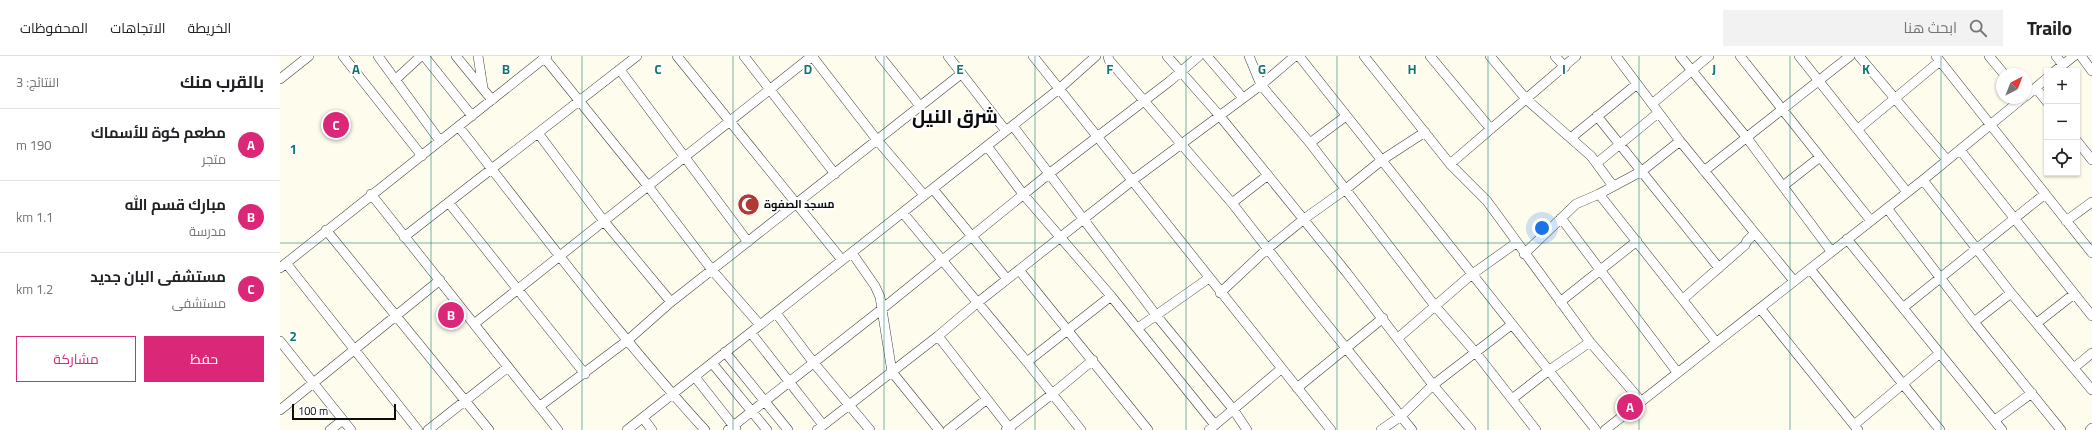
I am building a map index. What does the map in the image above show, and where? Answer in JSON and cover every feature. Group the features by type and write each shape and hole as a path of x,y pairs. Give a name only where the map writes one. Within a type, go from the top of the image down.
{"street":[{"path":"280,80 310,56"},
{"path":"343,56 422,156"},
{"path":"378,56 440,141"},
{"path":"395,80 423,56 472,116"},
{"path":"456,56 492,100"},
{"path":"478,56 483,89"},
{"path":"404,237 578,100 638,56"},
{"path":"678,56 842,260"},
{"path":"744,56 835,174"},
{"path":"474,324 603,220 730,122 812,56 877,140 924,196"},
{"path":"880,56 920,106"},
{"path":"948,56 961,74 1050,173 1156,315 1233,409 1247,430"},
{"path":"1033,56 1133,180 1220,293 1331,430"},
{"path":"627,430 1059,89 1096,56"},
{"path":"1108,56 1110,61 1232,203 1345,348 1412,430"},
{"path":"1167,56 1268,175 1383,318 1433,385 1471,430"},
{"path":"695,377 733,428 764,400 882,309 1023,194 1199,56"},
{"path":"1207,56 1243,98"},
{"path":"1249,56 1261,85 1310,143 1436,306 1476,353 1536,430"},
{"path":"751,332 820,428 938,336 1007,279 1062,238 1133,180 1218,115 1261,85 1295,56"},
{"path":"1299,56 1471,275 1596,430"},
{"path":"1430,56 1490,128"},
{"path":"1490,56 1526,99 1572,137 1598,164 1613,186"},
{"path":"1555,56 1565,67"},
{"path":"1450,164 1490,128 1565,67 1576,56"},
{"path":"1616,56 1680,141 1794,281"},
{"path":"1680,56 1746,138 1831,251"},
{"path":"1652,104 1709,56"},
{"path":"1799,56 1907,192"},
{"path":"1704,171 1850,56"},
{"path":"1859,56 1894,100 1947,160"},
{"path":"1989,56 1999,68"},
{"path":"2056,56 2063,65"},
{"path":"2059,68 2074,56"},
{"path":"2081,56 2092,71"},
{"path":"418,430 355,349 283,266 371,194 459,127 544,57 648,186 712,270 760,325"},
{"path":"1370,58 1450,164 1487,201 1524,254 1590,342 1641,401"},
{"path":"1744,58 1782,110 1871,221"},
{"path":"1858,129 1894,100 1938,59 2092,253"},
{"path":"620,70 748,242"},
{"path":"540,406 585,374 628,340 671,302 798,204 961,74"},
{"path":"2032,91 2044,81"},
{"path":"1572,137 1637,84"},
{"path":"2036,88 2044,98"},
{"path":"1607,429 1677,372 1923,180 2016,104"},
{"path":"1598,164 1658,113"},
{"path":"1310,143 1346,116"},
{"path":"1597,116 1719,268"},
{"path":"459,127 628,340 672,394 705,430"},
{"path":"1220,293 1267,249 1382,160 1425,132"},
{"path":"538,133 603,220 671,302"},
{"path":"1524,254 1576,204 1599,194 1642,171 1680,141"},
{"path":"2080,145 2092,160"},
{"path":"986,146 1023,194 1138,328 1212,428 1281,369"},
{"path":"1960,150 2092,316"},
{"path":"1783,186 1820,157"},
{"path":"1232,203 1268,175"},
{"path":"1923,180 2011,293 2075,367 2092,390"},
{"path":"933,189 1007,279"},
{"path":"371,194 558,430"},
{"path":"1599,194 1716,342"},
{"path":"1904,307 2045,194"},
{"path":"2066,221 2092,202"},
{"path":"448,203 585,374"},
{"path":"1887,208 1940,279 2061,430"},
{"path":"903,212 1081,430"},
{"path":"1561,218 1677,372"},
{"path":"326,230 489,430"},
{"path":"1683,299 1745,245 1755,233"},
{"path":"1848,239 2002,430"},
{"path":"1560,302 1637,241"},
{"path":"1398,338 1471,275 1516,243"},
{"path":"852,253 878,292 892,372 939,430"},
{"path":"1810,268 1940,430"},
{"path":"1019,270 1069,330 1148,430"},
{"path":"1138,328 1209,278"},
{"path":"280,410 440,280"},
{"path":"1974,322 2011,293"},
{"path":"2037,323 2074,294"},
{"path":"1027,362 1112,296"},
{"path":"1760,308 1856,427 1902,384 1940,353"},
{"path":"776,313 813,362 870,430"},
{"path":"1297,388 1383,318"},
{"path":"1381,430 1401,416 1433,385 1511,325"},
{"path":"938,336 1009,429 1093,360"},
{"path":"280,342 351,430"},
{"path":"1512,399 1548,371 1590,342"},
{"path":"725,352 788,430"},
{"path":"2075,367 2092,353"},
{"path":"712,363 766,430"},
{"path":"428,430 508,367"},
{"path":"1995,420 2032,393"},
{"path":"948,430 987,399"},
{"path":"643,418 652,430"},
{"path":"330,430 342,420"}],"place":[{"name":"مستشفى البان جديد","path":"336,125"},
{"name":"مسجد الصفوة","path":"749,204"},
{"name":"مبارك قسم الله","path":"451,315"},
{"name":"مطعم كوة للأسماك","path":"1630,407"}],"district":[{"name":"شرق النيل","path":"955,116"}]}
